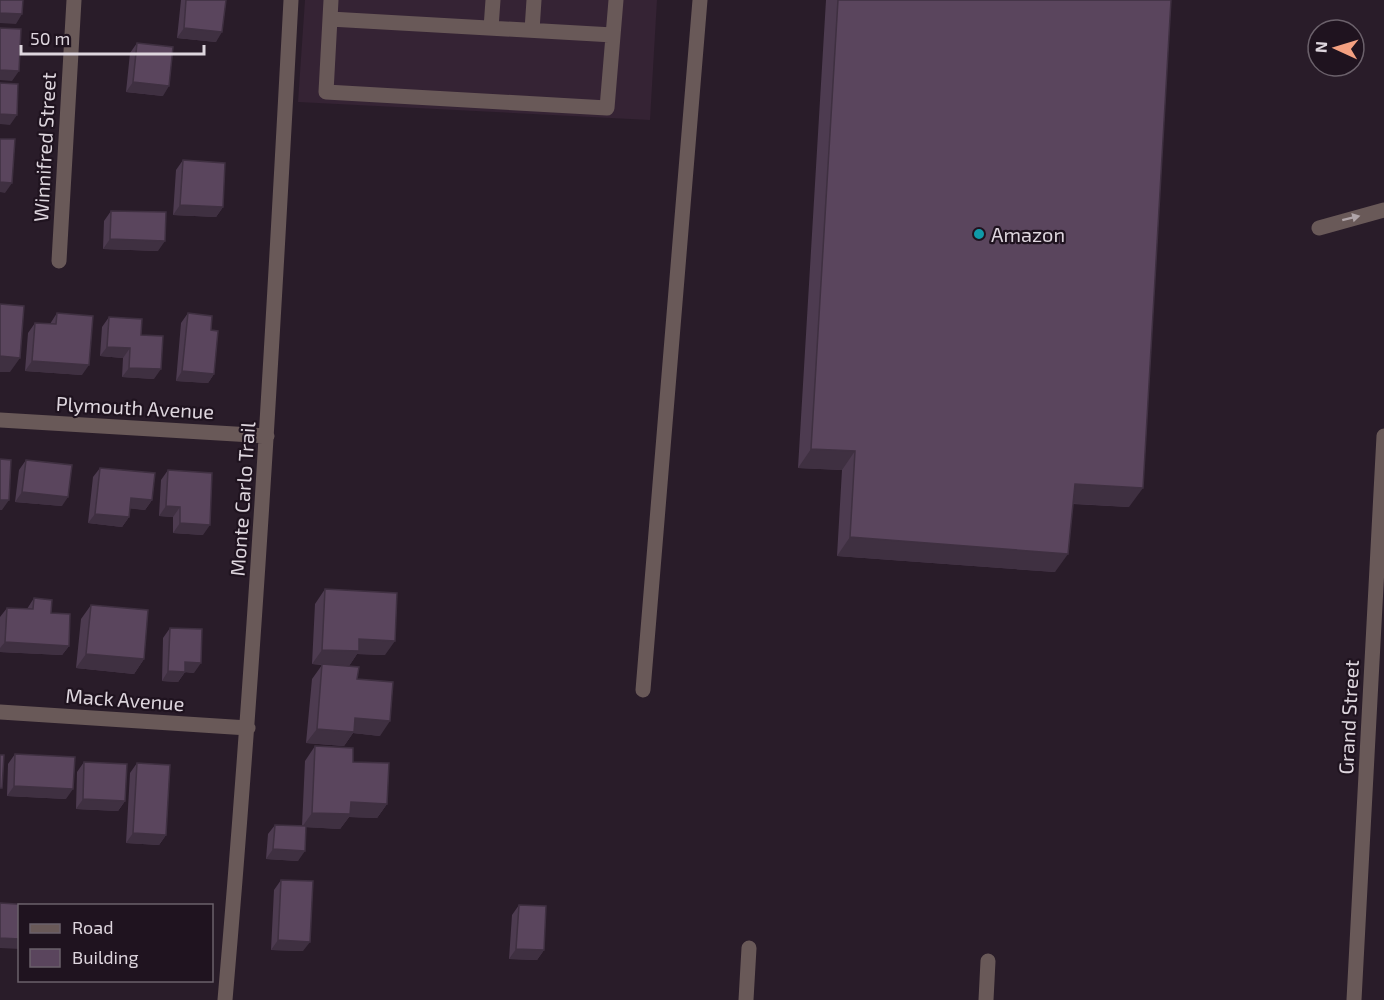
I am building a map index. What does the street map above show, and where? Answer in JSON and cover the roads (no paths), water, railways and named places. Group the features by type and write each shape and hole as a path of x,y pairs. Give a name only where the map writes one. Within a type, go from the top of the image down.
{"street":[{"name":"Winnifred Street","path":"59,261 74,0"},
{"name":"Monte Carlo Trail","path":"225,1000 248,728 291,0"},
{"path":"331,0 326,92 596,108 608,108 616,0"},
{"path":"491,28 493,0"},
{"path":"532,30 534,0"},
{"path":"643,690 700,0"},
{"path":"330,19 613,35"},
{"path":"1319,228 1384,210"},
{"name":"Plymouth Avenue","path":"0,420 267,436"},
{"name":"Grand Street","path":"1354,1000 1384,436"},
{"name":"Mack Avenue","path":"0,712 248,728"},
{"path":"747,1000 749,948"},
{"path":"986,1000 988,961"}],"place":[{"name":"Amazon","path":"979,234"}]}
